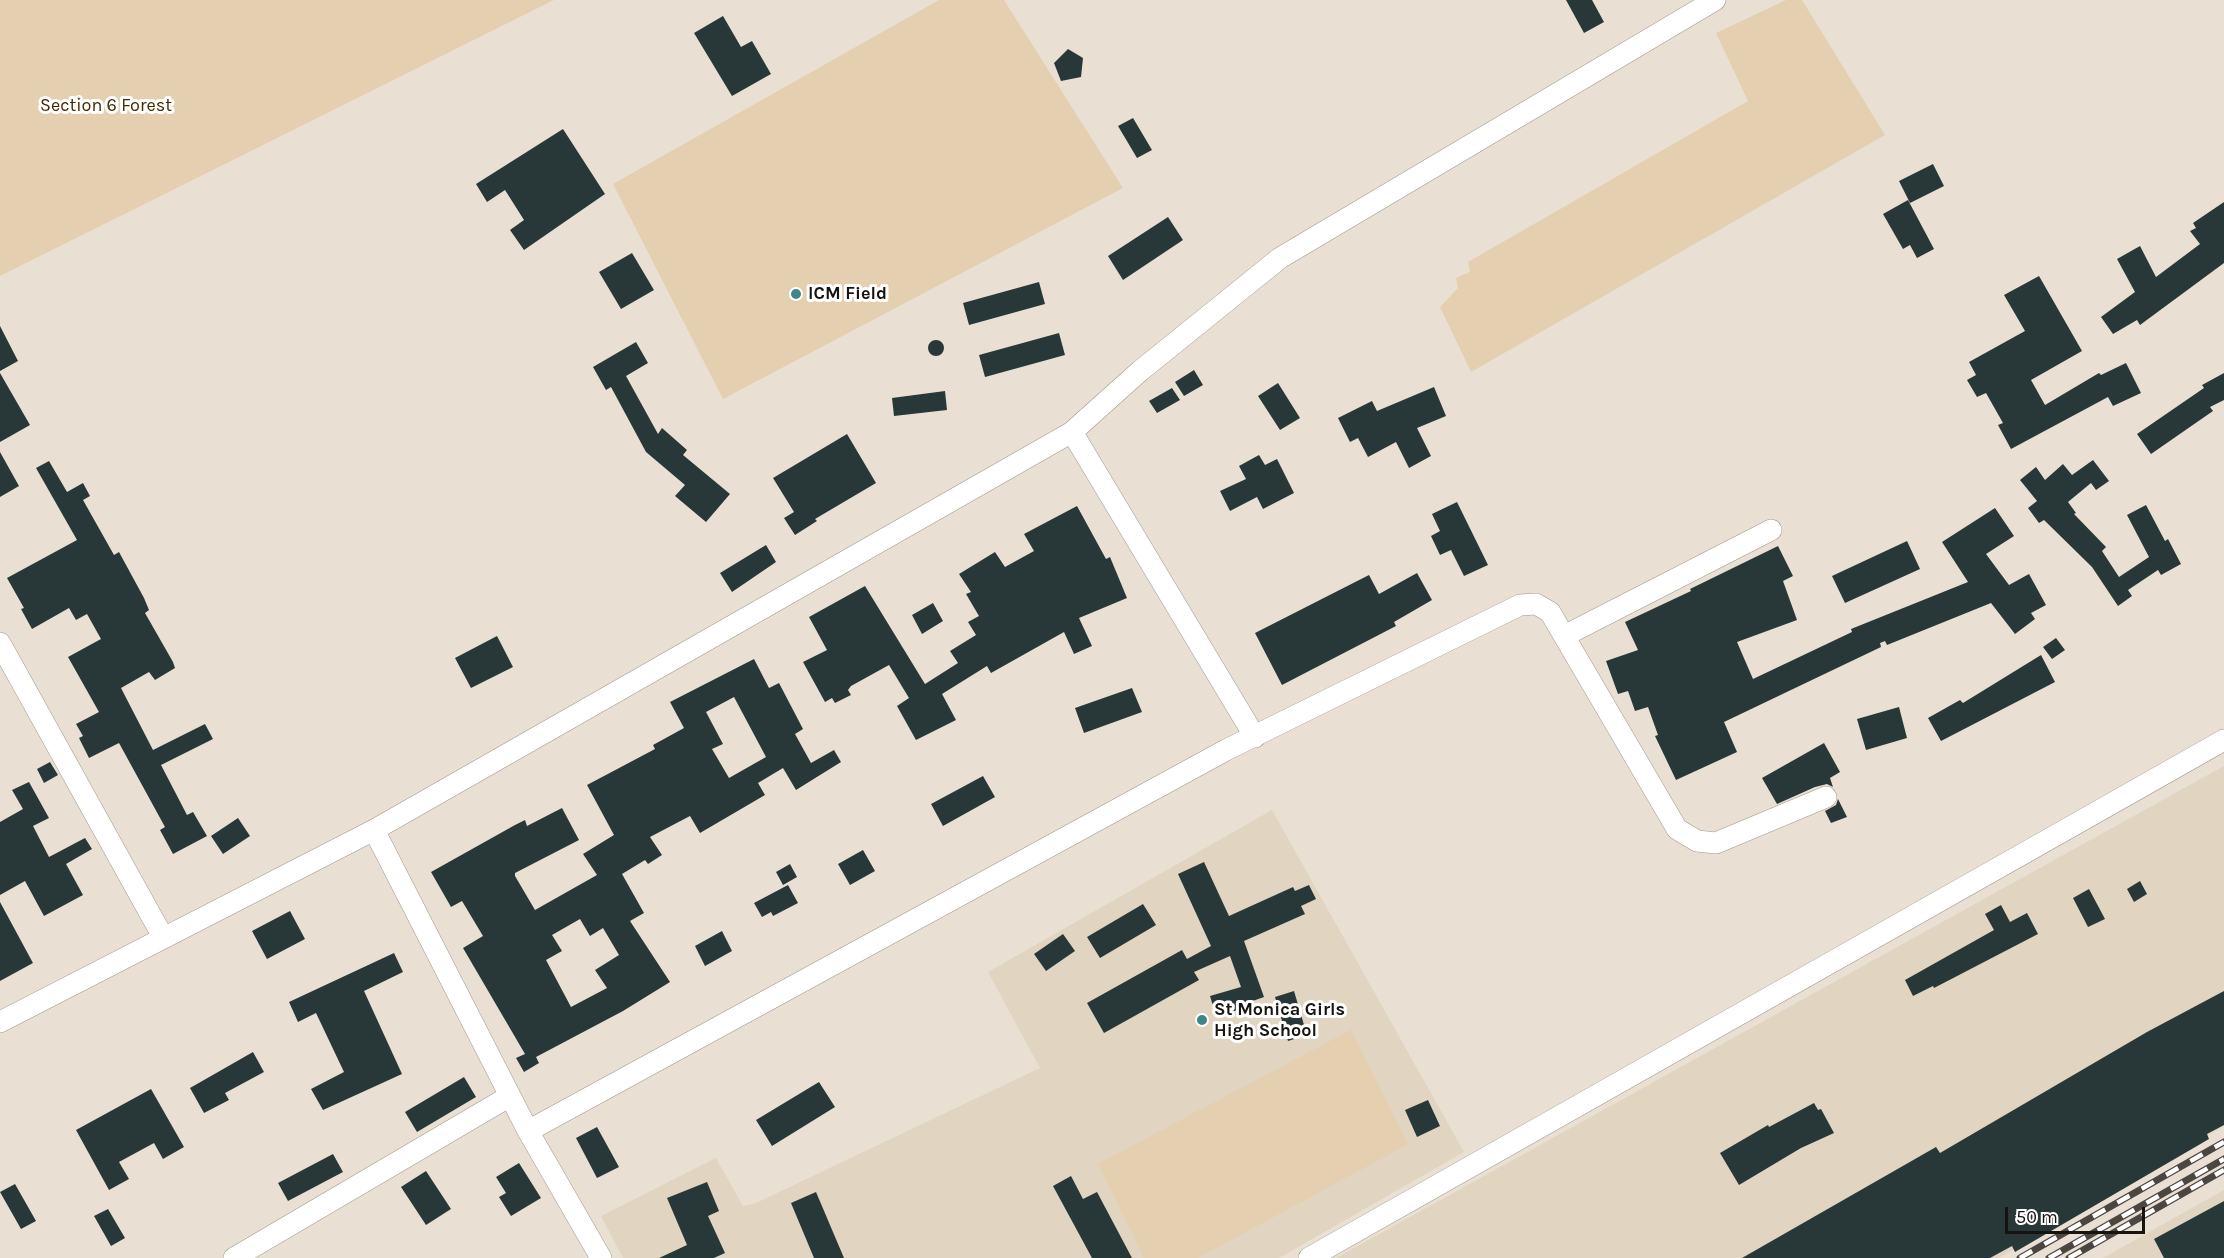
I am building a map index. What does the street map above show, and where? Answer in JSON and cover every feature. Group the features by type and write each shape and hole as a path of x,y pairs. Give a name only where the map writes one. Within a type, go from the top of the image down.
{"street":[{"path":"0,1022 374,830 1072,432 1140,371 1280,258 1715,0"},
{"path":"1072,432 1255,737"},
{"path":"1564,636 1771,530"},
{"path":"528,1131 1255,737 1520,605 1536,604 1550,612 1677,829 1697,841 1716,843 1826,797"},
{"path":"0,643 163,937"},
{"path":"1309,1258 2224,740"},
{"path":"374,830 528,1131 601,1258"},
{"path":"234,1258 510,1096"}],"shaded area":[{"path":"2224,766 2224,1126 1999,1258 1336,1258"},
{"name":"St Monica Girls High School","path":"1272,810 1464,1152 1279,1258 623,1258 601,1216 716,1158 743,1206 756,1203 1040,1068 988,972"},
{"path":"2224,1190 2224,1258 2103,1258"}],"green space":[{"name":"Section 6 Forest","path":"0,0 554,0 0,276"},
{"name":"ICM Field","path":"939,0 1004,0 1123,188 723,399 613,184"},
{"path":"1786,0 1802,0 1885,135 1471,372 1440,307 1458,288 1456,278 1470,272 1468,262 1748,101 1716,33"},
{"path":"1351,1030 1408,1144 1198,1258 1144,1258 1098,1164"}],"building":[{"path":"1566,0 1592,0 1604,22 1584,33"},
{"path":"723,16 741,47 752,41 771,74 732,96 694,33"},
{"path":"1068,49 1083,58 1081,77 1061,81 1054,63"},
{"path":"1133,118 1152,150 1137,158 1118,126"},
{"path":"563,129 605,194 524,250 510,230 524,220 505,190 487,202 476,184"},
{"path":"1933,164 1944,186 1910,203 1899,181"},
{"path":"1908,200 1934,249 1917,258 1910,245 1903,249 1883,214"},
{"path":"2224,202 2224,263 2140,325 2137,320 2113,334 2101,317 2135,292 2117,259 2140,246 2156,277 2200,244 2190,231 2196,228 2193,223"},
{"path":"1168,217 1183,240 1123,280 1108,256"},
{"path":"632,253 654,290 621,309 599,272"},
{"path":"2039,276 2082,351 2031,380 2045,405 2099,373 2101,375 2126,363 2141,393 2113,406 2108,397 2011,449 1998,425 2003,423 1986,393 1977,397 1967,380 1976,375 1969,362 2025,331 2004,295"},
{"path":"1039,282 1045,304 969,325 963,303"},
{"path":"0,326 18,361 0,371"},
{"path":"1059,333 1065,355 985,377 979,355"},
{"path":"933,340 939,340 944,348 942,354 933,356 928,351 928,345"},
{"path":"636,342 648,363 626,376 658,434 662,428 687,450 683,455 730,494 706,522 675,496 685,485 646,452 611,387 606,390 593,367"},
{"path":"1194,370 1203,385 1184,396 1175,382"},
{"path":"0,373 30,425 0,442"},
{"path":"2224,373 2224,400 2210,407 2213,411 2151,454 2137,434 2204,388 2202,385"},
{"path":"1278,383 1300,418 1280,430 1258,396"},
{"path":"1434,387 1446,416 1417,428 1431,456 1409,468 1396,442 1368,457 1358,438 1350,442 1338,418 1372,401 1377,411"},
{"path":"1172,388 1180,400 1157,413 1149,401"},
{"path":"945,391 947,410 894,416 892,398"},
{"path":"847,434 876,483 815,519 817,521 795,535 784,518 794,512 773,478"},
{"path":"0,452 19,486 0,497"},
{"path":"1259,455 1265,465 1277,459 1294,493 1263,509 1257,497 1230,511 1220,491 1246,479 1239,466"},
{"path":"2093,460 2109,481 2096,490 2091,483 2068,502 2076,513 2074,514 2106,547 2102,551 2119,577 2149,557 2127,515 2146,505 2165,541 2168,539 2181,564 2161,575 2158,570 2128,590 2132,596 2118,606 2092,567 2044,520 2039,523 2028,508 2037,501 2020,480 2036,467 2045,480 2063,464 2072,475"},
{"path":"49,461 67,492 83,483 90,496 83,500 114,555 119,552 144,598 149,610 145,613 173,662 175,668 155,680 149,672 121,688 153,750 205,724 213,739 161,765 187,815 193,812 207,836 173,854 160,830 165,827 119,743 89,758 79,738 83,736 76,724 99,712 68,657 101,639 87,614 76,620 69,608 32,629 21,609 24,608 7,578 77,540 36,468"},
{"path":"1457,502 1488,565 1464,576 1451,550 1440,555 1431,536 1440,531 1432,514"},
{"path":"1077,506 1106,559 1110,557 1127,598 1079,618 1092,646 1074,654 1064,632 991,673 987,666 942,694 956,720 916,740 897,706 909,698 889,665 851,686 848,690 851,695 835,703 832,698 825,702 803,662 827,650 809,617 865,586 925,684 958,663 950,651 976,635 968,622 979,616 966,594 971,592 959,574 995,552 1005,567 1034,551 1024,534"},
{"path":"1995,508 2014,536 1986,554 2009,585 2029,574 2046,605 2031,613 2035,619 2015,634 1991,603 1887,645 1885,641 1880,643 1881,647 1724,722 1737,752 1676,780 1655,736 1658,735 1648,707 1635,711 1628,691 1618,694 1606,661 1638,650 1625,622 1691,591 1690,589 1778,546 1793,576 1783,581 1797,620 1737,642 1753,679 1852,632 1851,629 1968,582 1942,542"},
{"path":"1907,541 1920,569 1845,603 1832,576"},
{"path":"766,545 776,562 732,592 720,573"},
{"path":"1417,573 1432,600 1394,622 1396,626 1282,685 1255,633 1369,575 1379,594"},
{"path":"933,603 943,621 922,634 912,615"},
{"path":"497,636 513,667 471,688 455,658"},
{"path":"2056,638 2065,650 2052,659 2043,647"},
{"path":"2041,655 2055,682 1941,741 1928,718 1960,700 1963,703"},
{"path":"754,659 769,688 779,683 803,729 795,734 811,763 834,750 841,762 796,790 783,768 758,783 765,795 700,833 690,816 650,837 662,855 648,864 645,860 622,874 644,913 630,921 670,982 623,1011 536,1057 539,1063 524,1072 516,1058 525,1054 463,948 483,936 462,901 451,907 431,872 525,820 527,826 562,808 579,840 515,873 515,876 535,910 597,875 583,854 614,835 587,785 655,749 653,745 684,728 670,702","holes":["734,697 766,757 729,778 712,749 723,744 706,712","580,919 590,936 603,928 619,955 595,970 607,988 571,1007 546,960 562,951 552,935"]},
{"path":"1132,688 1142,712 1084,733 1075,708"},
{"path":"1899,707 1907,738 1866,750 1857,719"},
{"path":"1824,743 1840,772 1830,778 1833,787 1827,784 1815,787 1777,804 1762,778"},
{"path":"50,762 58,775 44,783 37,769"},
{"path":"983,776 995,797 943,826 931,804"},
{"path":"29,782 49,818 33,826 49,857 85,838 92,849 66,864 83,895 44,916 25,881 0,895 0,822 23,809 12,790"},
{"path":"1838,799 1847,817 1831,823 1825,811 1836,805"},
{"path":"238,818 250,836 223,854 211,836"},
{"path":"863,850 875,871 850,885 838,864"},
{"path":"1204,862 1229,916 1293,887 1295,891 1309,885 1316,899 1301,906 1305,914 1244,941 1264,997 1244,1004 1245,1008 1216,1016 1210,996 1241,987 1230,956 1194,972 1199,980 1104,1033 1087,1003 1182,950 1187,959 1211,946 1178,874"},
{"path":"790,864 797,877 783,885 776,872"},
{"path":"2140,881 2147,894 2134,902 2127,889"},
{"path":"788,885 798,903 773,916 771,912 762,917 754,903"},
{"path":"2089,889 2105,919 2088,927 2073,898"},
{"path":"0,902 33,963 0,981"},
{"path":"1143,904 1156,925 1100,958 1087,937"},
{"path":"2001,905 2010,922 2027,913 2038,934 1934,988 1933,986 1913,996 1905,980 1994,930 1985,914"},
{"path":"290,911 305,939 267,959 252,931"},
{"path":"722,931 732,951 705,966 695,946"},
{"path":"1063,934 1075,951 1046,971 1034,954"},
{"path":"394,953 403,972 364,991 402,1074 323,1110 311,1089 344,1072 316,1013 298,1022 289,1002"},
{"path":"1294,991 1307,1035 1288,1041 1275,997"},
{"path":"2224,991 2224,1125 2207,1134 2209,1139 2015,1252 2012,1246 1990,1258 1742,1258 1936,1147 1940,1153 2147,1032"},
{"path":"253,1052 264,1072 225,1093 229,1100 204,1113 190,1088"},
{"path":"464,1077 476,1097 417,1132 405,1112"},
{"path":"819,1082 835,1107 772,1146 756,1120"},
{"path":"151,1089 184,1147 163,1159 154,1143 119,1162 129,1179 109,1190 76,1130"},
{"path":"1428,1100 1440,1126 1417,1137 1405,1110"},
{"path":"1814,1103 1818,1110 1821,1109 1834,1133 1801,1148 1739,1185 1720,1153 1768,1125 1769,1127"},
{"path":"597,1127 619,1167 597,1178 576,1138"},
{"path":"333,1154 343,1172 288,1201 278,1183"},
{"path":"519,1163 541,1198 511,1216 499,1197 506,1193 496,1177"},
{"path":"426,1171 451,1209 426,1225 401,1187"},
{"path":"1071,1176 1083,1199 1097,1192 1132,1258 1092,1258 1053,1186"},
{"path":"707,1182 719,1211 708,1216 725,1253 714,1258 659,1258 687,1245 667,1198"},
{"path":"15,1184 36,1221 21,1229 0,1192"},
{"path":"816,1192 844,1258 814,1258 791,1203"},
{"path":"2224,1201 2224,1258 2164,1258 2154,1239"},
{"path":"108,1209 125,1238 111,1246 94,1216"}],"railway":[{"path":"2020,1258 2224,1142"},
{"path":"2049,1258 2224,1159"},
{"path":"2069,1258 2224,1170"}],"place":[{"name":"ICM Field","path":"796,294"},
{"name":"St Monica Girls High School","path":"1202,1020"}]}
